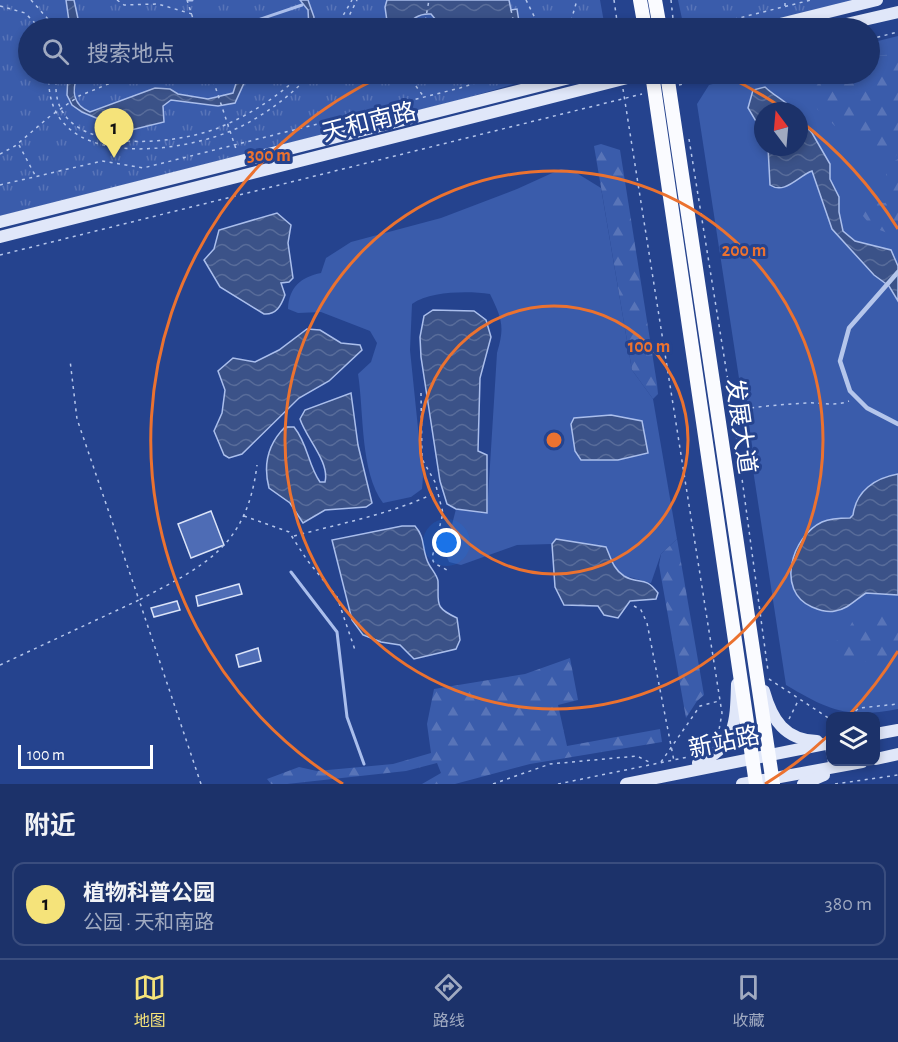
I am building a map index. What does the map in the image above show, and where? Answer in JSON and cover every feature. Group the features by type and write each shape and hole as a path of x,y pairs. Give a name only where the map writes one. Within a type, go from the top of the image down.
{"main road":[{"path":"640,0 643,18"},
{"path":"655,0 658,18"},
{"name":"发展大道","path":"653,84 752,758 751,783"},
{"name":"发展大道","path":"668,84 773,782"}],"street":[{"path":"805,18 878,0"},
{"path":"872,18 898,12"},
{"name":"天和南路","path":"0,222 545,84"},
{"name":"天和南路","path":"0,237 602,84"},
{"path":"753,651 768,705 784,731 804,740 826,742"},
{"path":"651,779 711,758 729,740 736,715 737,653"},
{"path":"880,733 898,730"},
{"name":"新站路","path":"626,784 826,743"},
{"path":"880,758 898,754"},
{"name":"新站路","path":"751,783 773,782 837,766"},
{"path":"803,784 849,766"}],"lane":[{"path":"898,272 849,328 840,361 850,391 856,398 867,408 898,424"}],"path":[{"path":"32,0 47,18"},
{"path":"117,0 124,5 158,4 192,14"},
{"path":"187,0 193,18"},
{"path":"342,18 352,0"},
{"path":"348,18 357,0"},
{"path":"426,18 429,0"},
{"path":"526,0 535,18"},
{"path":"572,18 577,0"},
{"path":"614,0 617,18"},
{"path":"671,0 673,18"},
{"path":"785,0 785,7"},
{"path":"739,18 811,0"},
{"path":"0,6 25,13 30,18"},
{"path":"512,10 513,18"},
{"path":"880,36 898,32"},
{"path":"49,84 49,97 60,121 84,138 122,149 182,145 230,131 271,110 300,84"},
{"path":"57,84 56,96 61,109 80,129 93,135 134,142 179,139 228,124 279,94 290,84"},
{"path":"0,154 18,144 61,109 98,88 110,84"},
{"path":"214,84 240,161"},
{"path":"414,84 424,97"},
{"path":"0,185 108,160 143,168 469,84"},
{"path":"622,84 722,713 718,733"},
{"path":"669,88 686,84"},
{"path":"0,255 654,91"},
{"path":"688,132 733,412 771,687"},
{"path":"18,144 36,177"},
{"path":"70,360 77,419 201,784"},
{"path":"422,393 422,459 437,492 443,513 432,558 434,563 447,570"},
{"path":"717,416 759,406 809,402 840,404 856,398"},
{"path":"0,665 139,600 199,569 220,550 240,525 253,491 256,465"},
{"path":"293,537 368,515 396,510 437,492"},
{"path":"243,516 276,526 293,537 307,560 337,597 356,650"},
{"path":"634,606 641,609 647,623 676,773"},
{"path":"770,679 826,716"},
{"path":"786,725 799,699"},
{"path":"661,763 700,706 720,701"},
{"path":"855,712 859,708 898,704"},
{"path":"676,773 697,755"},
{"path":"493,784 550,764 637,756 654,764"},
{"path":"558,784 661,763 676,773"},
{"path":"835,784 898,775"}],"green space":[{"path":"0,0 600,0 603,18 18,18 18,84 514,84 463,99 0,216"},
{"path":"678,0 865,0 781,18 682,18"},
{"path":"898,36 898,709 880,712 839,710 814,701 786,685 697,104 709,85 713,84 880,84 880,40"},
{"path":"898,54 898,151 896,156 879,163 847,117 835,126 817,109 816,87 818,84 880,84 880,55"},
{"path":"601,144 620,150 657,384 658,394 653,399 632,370 594,146"},
{"path":"898,159 898,237 872,227 863,216 865,206 874,202 885,203 893,197 886,174 888,165"},
{"path":"561,169 575,172 601,188 632,370 653,399 677,539 661,554 651,583 622,575 611,563 556,539 552,544 517,545 461,565 449,562 445,552 456,509 487,513 497,353 501,336 500,317 490,294 461,292 439,294 412,304 410,350 423,477 422,489 411,497 383,503 370,475 364,441 358,374 371,362 377,343 370,331 321,312 298,313 288,309 291,295 297,284 321,273 326,258 351,242 441,218 517,189"},
{"path":"677,539 704,695 697,701 686,718 659,565 661,554"},
{"path":"882,614 898,616 898,661 857,662 843,665 835,656 831,644 854,631 850,626 854,619"},
{"path":"570,658 578,700 558,705 567,746 660,729 662,742 530,764 455,784 422,784 441,773 437,763 406,771 287,784 271,784 267,779 299,767 317,771 393,764 431,753 427,724 434,689 525,674"}],"water":[{"path":"66,0 74,0 78,18 69,18"},
{"path":"300,0 308,0 314,18 308,18 308,10"},
{"path":"387,0 509,0 511,10 517,9 518,18 434,18 431,14 423,14 415,18 387,18 385,7"},
{"path":"68,84 75,84 76,100 79,105 90,112 155,88 170,89 178,94 208,99 233,93 236,84 244,84 235,103 218,106 171,100 163,106 164,122 127,131 82,112 72,105 67,95"},
{"path":"765,87 784,102 754,102 754,118 748,108 753,90"},
{"path":"808,128 830,164 830,179 839,197 843,231 855,241 891,250 898,266 898,301 889,286 874,275 832,229 812,171 781,188 770,185 768,156 808,156"},
{"path":"277,213 291,225 288,243 293,278 289,282 281,283 285,295 278,309 264,314 220,287 204,260 214,249 219,230"},
{"path":"433,310 474,311 486,320 491,337 480,378 478,451 487,455 487,513 456,509 447,504 440,481 420,337 424,316"},
{"path":"307,329 320,330 341,343 360,345 362,350 329,381 299,398 242,454 229,458 224,455 214,431 222,413 225,390 218,371 233,358 255,362 279,350"},
{"path":"351,393 358,445 372,503 366,507 325,510 303,523 290,503 269,488 266,471 270,448 285,427 294,427 302,440 316,475 320,482 325,482 326,474 321,458 300,419 305,410"},
{"path":"611,415 642,421 648,453 618,460 581,460 575,451 571,424 574,418"},
{"path":"898,474 898,595 866,593 848,606 832,612 812,607 801,599 794,589 791,577 796,551 803,539 811,529 822,522 850,518 858,499 868,487 874,482"},
{"path":"402,526 415,526 420,534 427,560 438,581 439,604 444,611 457,618 460,640 456,649 414,659 400,645 381,642 363,635 352,620 332,540"},
{"path":"556,539 606,547 617,570 629,579 649,584 658,593 656,599 630,601 618,618 604,615 598,606 564,605 555,587 552,544"}],"building":[{"path":"211,511 224,545 191,558 178,524"},
{"path":"239,584 242,594 198,606 196,596"},
{"path":"177,601 180,610 154,617 151,608"},
{"path":"258,648 261,661 239,667 236,655"}],"waterway":[{"path":"264,18 302,5"},
{"path":"291,572 337,632 347,717 364,764"}],"place":[{"name":"植物科普公园","path":"114,158"}]}
